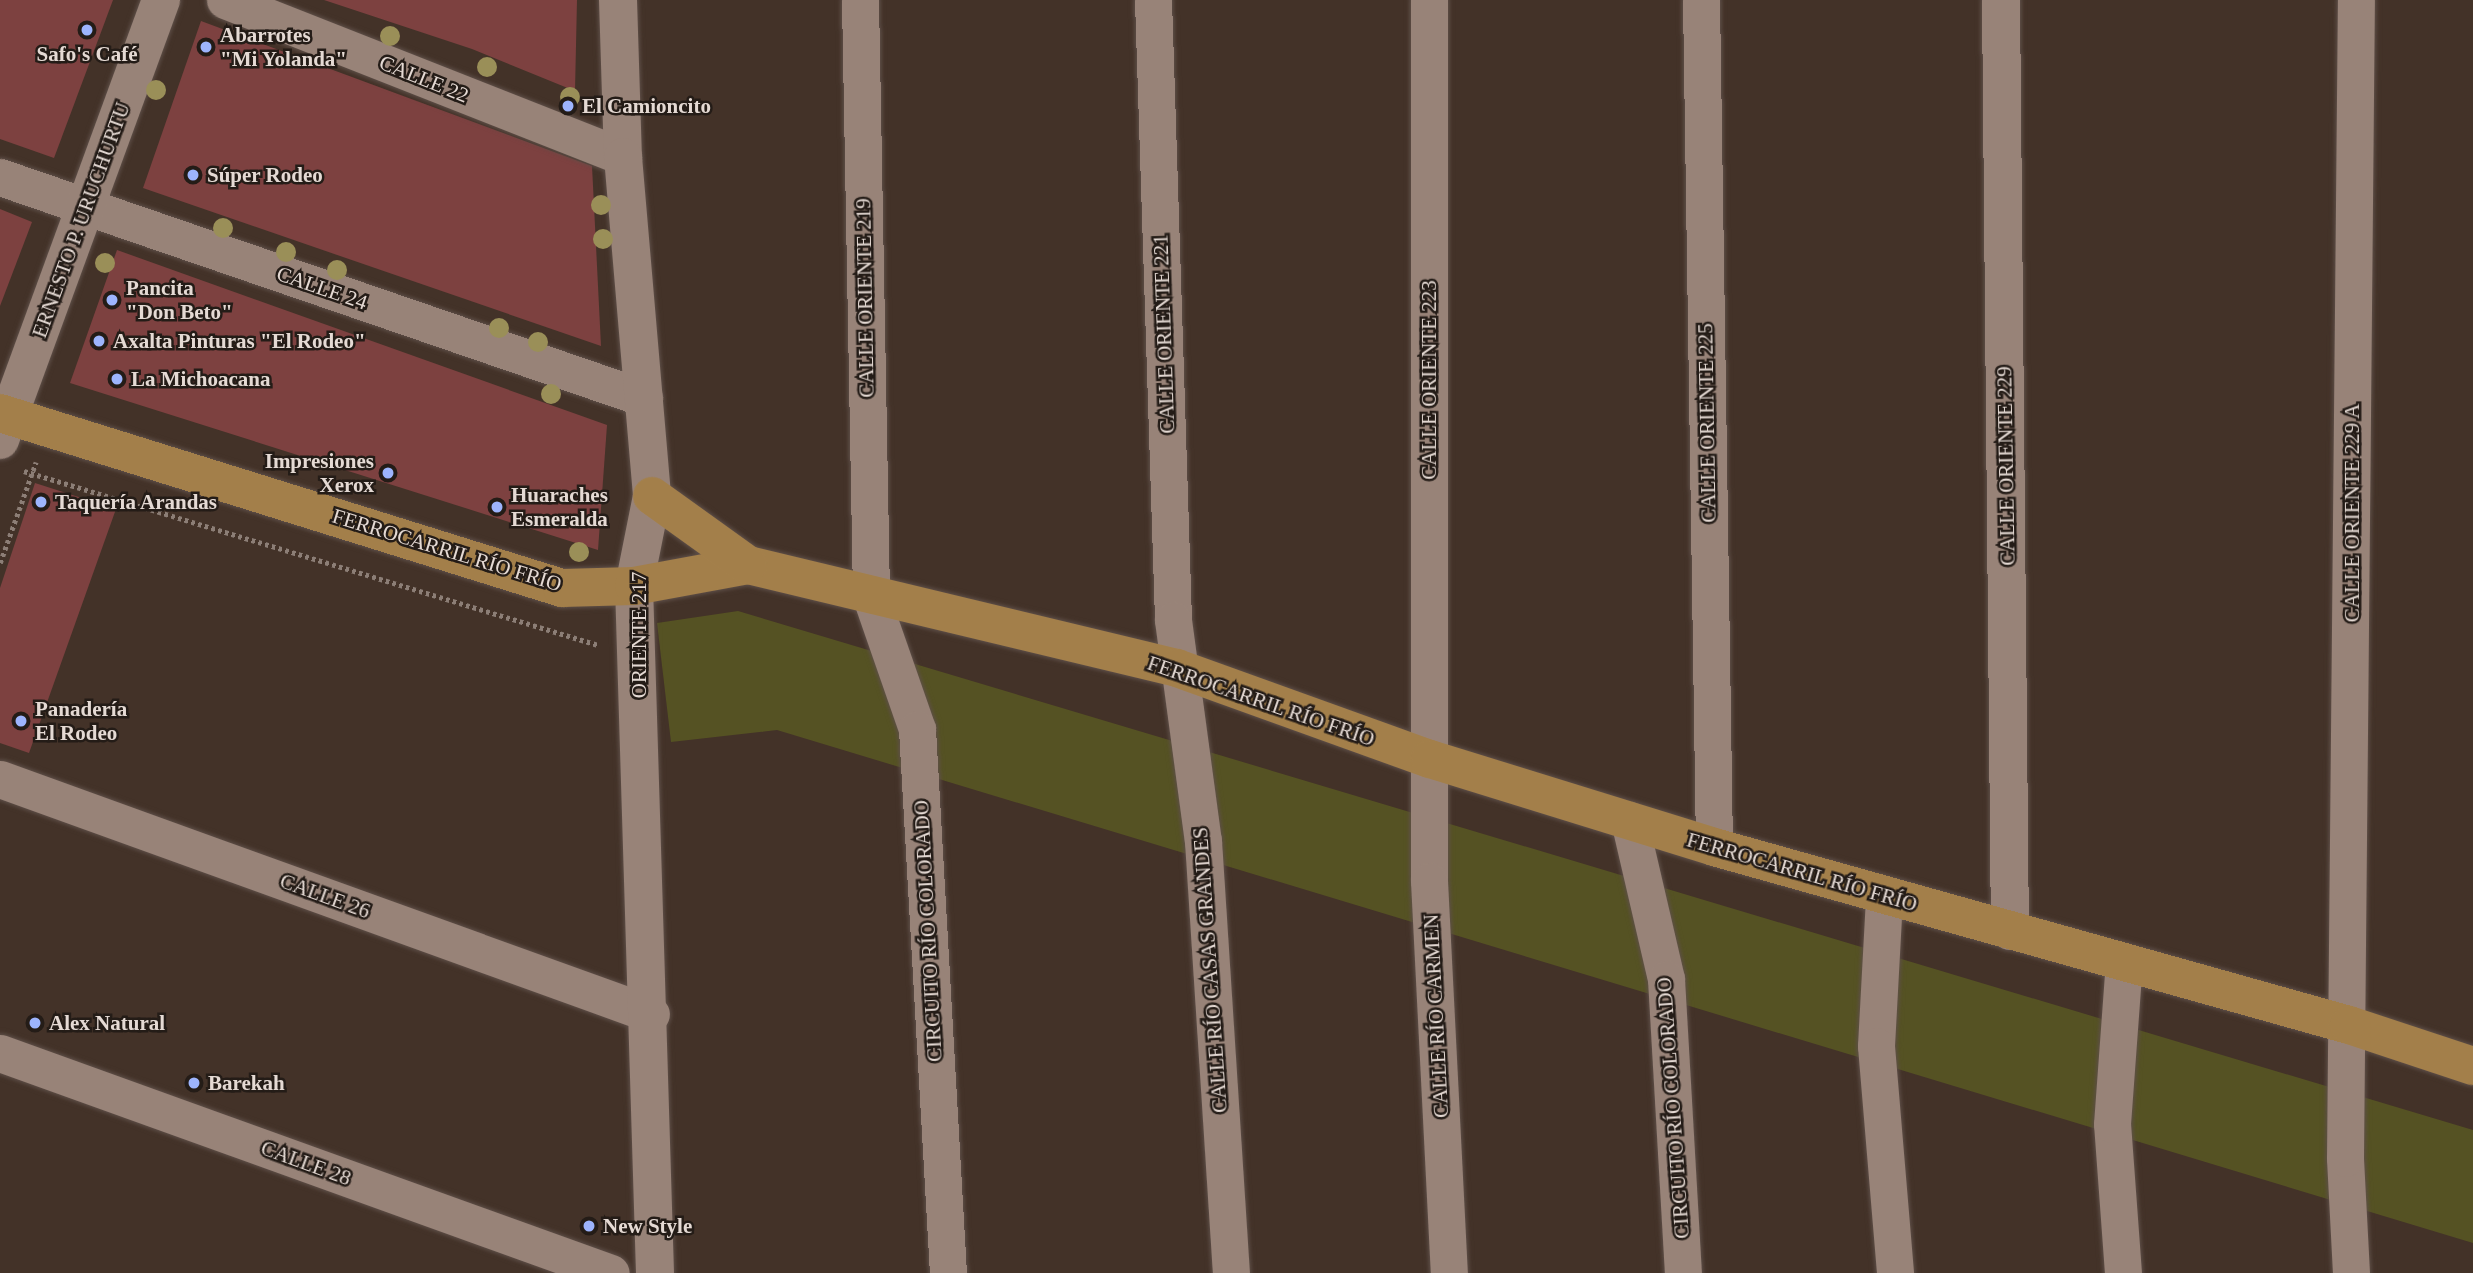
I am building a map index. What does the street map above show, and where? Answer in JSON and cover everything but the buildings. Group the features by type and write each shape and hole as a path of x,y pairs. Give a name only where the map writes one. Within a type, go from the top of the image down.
{"main road":[{"name":"FERROCARRIL RÍO FRÍO","path":"3,423 562,587 634,586 748,565 870,597 1177,668 1430,760 1713,847 1884,898 2123,961 2349,1025 2473,1066"},
{"path":"652,496 748,565"}],"street":[{"name":"ERNESTO P. URUCHURTU","path":"3,423 161,0"},
{"name":"CALLE 22","path":"225,0 623,157"},
{"name":"ORIENTE 217","path":"618,0 623,157 652,496 634,586 651,1014 655,1273"},
{"name":"CALLE ORIENTE 219","path":"860,0 870,597"},
{"name":"CALLE ORIENTE 221","path":"1153,0 1177,668"},
{"name":"CALLE ORIENTE 223","path":"1429,0 1430,760"},
{"name":"CALLE ORIENTE 225","path":"1701,0 1713,847"},
{"name":"CALLE ORIENTE 229","path":"2001,0 2010,931"},
{"name":"CALLE ORIENTE 229 A","path":"2351,1273 2345,1158 2349,1025 2356,0"},
{"name":"CALLE 24","path":"0,177 644,398"},
{"name":"CIRCUITO RÍO COLORADO","path":"870,597 917,729 948,1273"},
{"name":"CALLE RÍO CASAS GRANDES","path":"1177,668 1203,841 1231,1273"},
{"name":"CALLE RÍO CARMEN","path":"1430,760 1429,881 1449,1273"},
{"name":"CALLE 26","path":"0,779 651,1014"},
{"name":"CIRCUITO RÍO COLORADO","path":"1629,821 1666,979 1684,1273"},
{"path":"1884,898 1876,1046 1895,1273"},
{"path":"2123,961 2112,1124 2123,1273"},
{"name":"CALLE 28","path":"0,1052 611,1273"}],"path":[{"path":"0,562 32,473 637,652"}],"shaded area":[{"path":"738,611 2473,1130 2473,1243 777,730 671,742 657,623"}],"place":[{"name":"Safo's Café","path":"87,30"},
{"name":"Abarrotes \"Mi Yolanda\"","path":"206,47"},
{"name":"El Camioncito","path":"568,106"},
{"name":"Súper Rodeo","path":"193,175"},
{"name":"Pancita \"Don Beto\"","path":"112,300"},
{"name":"Axalta Pinturas \"El Rodeo\"","path":"99,341"},
{"name":"La Michoacana","path":"117,379"},
{"name":"Impresiones Xerox","path":"388,473"},
{"name":"Taquería Arandas","path":"41,502"},
{"name":"Huaraches Esmeralda","path":"497,507"},
{"name":"Panadería El Rodeo","path":"21,721"},
{"name":"Alex Natural","path":"35,1023"},
{"name":"Barekah","path":"194,1083"},
{"name":"New Style","path":"589,1226"}]}
